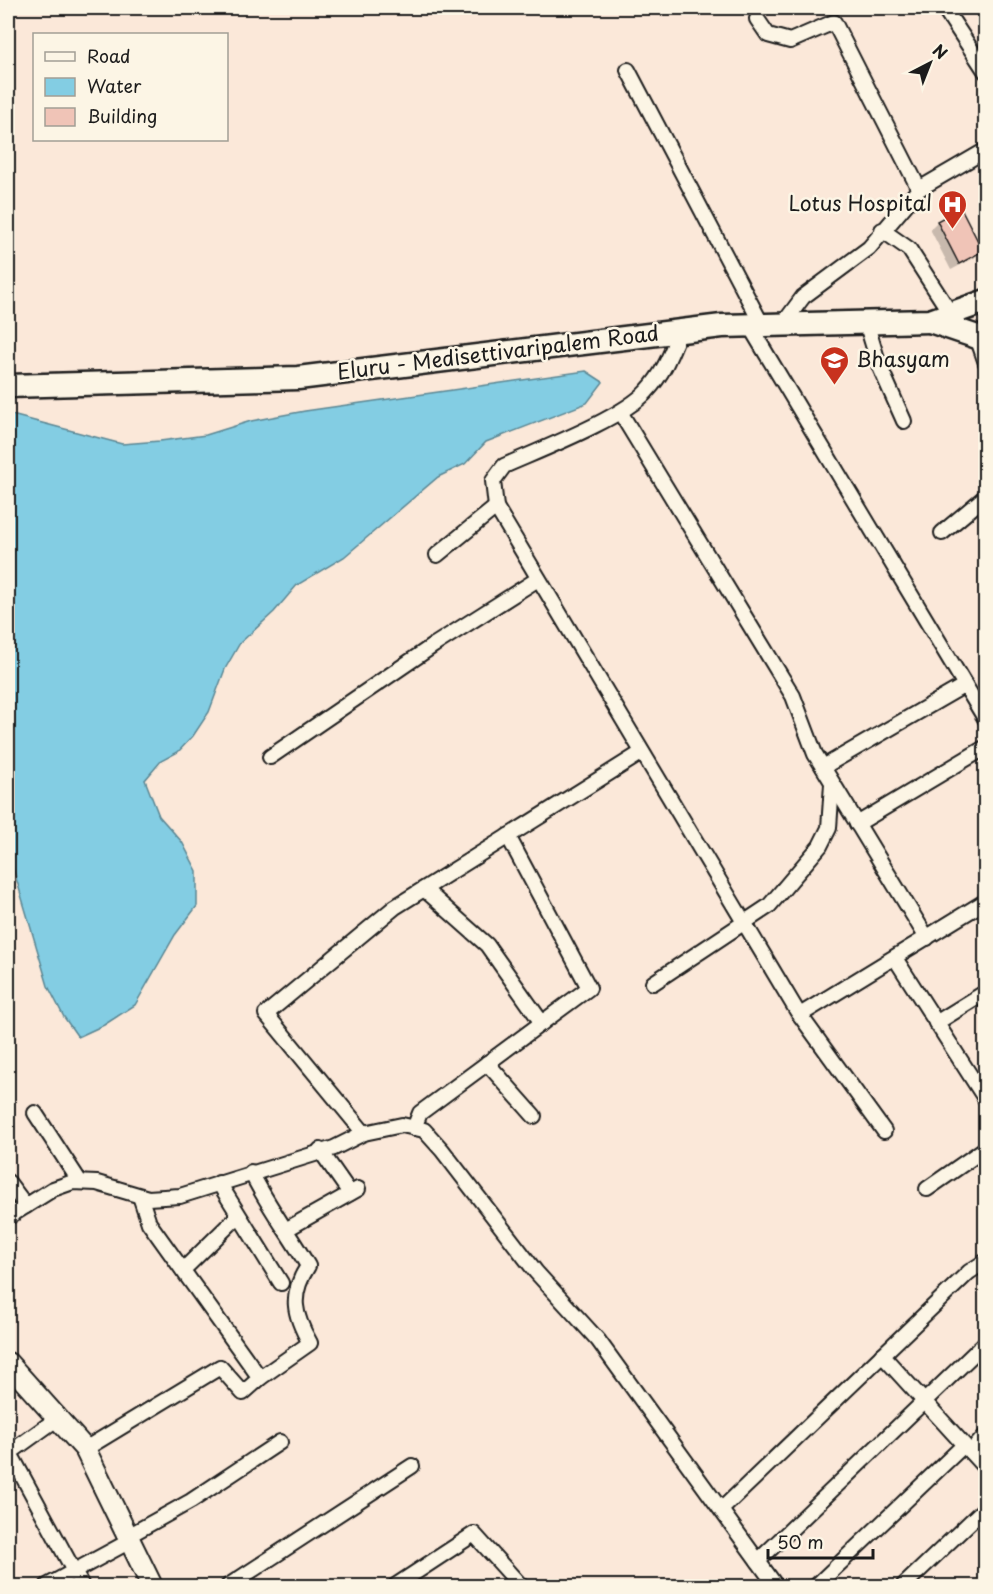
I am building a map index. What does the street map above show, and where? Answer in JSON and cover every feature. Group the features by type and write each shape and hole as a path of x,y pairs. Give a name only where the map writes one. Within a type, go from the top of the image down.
{"main road":[{"name":"Eluru - Medisettivaripalem Road","path":"8,386 298,378 680,331 765,325 930,321 986,301"},
{"path":"930,321 981,339"}],"street":[{"path":"944,8 986,72"},
{"path":"757,19 768,35 790,41 834,22 919,189"},
{"path":"628,70 765,325 986,720"},
{"path":"765,325 868,248 919,189 986,150"},
{"path":"882,230 909,249 951,314"},
{"path":"866,322 879,365 904,421"},
{"path":"680,331 664,370 646,393 620,412 504,466 493,481 496,507 641,753 800,1015 884,1131"},
{"path":"981,339 986,363"},
{"path":"620,412 793,696 808,738 823,767 927,938"},
{"path":"942,532 986,496"},
{"path":"437,555 496,507"},
{"path":"270,757 434,645 538,579"},
{"path":"823,767 965,686"},
{"path":"857,824 986,747"},
{"path":"364,1133 266,1014 395,907 641,753"},
{"path":"653,983 769,906 820,846 829,828 832,783"},
{"path":"414,1128 420,1113 589,988 508,836"},
{"path":"424,889 487,945 542,1023"},
{"path":"800,1015 986,901"},
{"path":"895,958 986,1100"},
{"path":"936,1023 986,992"},
{"path":"487,1063 534,1116"},
{"path":"35,1113 80,1182"},
{"path":"8,1217 53,1190 80,1182 97,1183 148,1198 180,1196 321,1150 334,1148 364,1133 402,1125 424,1130 536,1272 598,1341 722,1509 776,1587"},
{"path":"927,1189 986,1148"},
{"path":"286,1229 354,1191 321,1150"},
{"path":"86,1449 220,1367 243,1393 260,1378 310,1343 303,1332 294,1299 298,1281 308,1266 263,1196 252,1172"},
{"path":"8,1182 26,1206"},
{"path":"219,1183 281,1283"},
{"path":"140,1196 149,1223 260,1378"},
{"path":"183,1270 238,1215"},
{"path":"722,1509 969,1272 986,1261"},
{"path":"758,1561 986,1342"},
{"path":"882,1355 986,1469"},
{"path":"8,1364 86,1449 152,1587"},
{"path":"58,1418 9,1453 82,1587"},
{"path":"816,1587 967,1449 986,1435"},
{"path":"47,1587 191,1501 280,1442"},
{"path":"228,1587 412,1466"},
{"path":"903,1587 986,1507"},
{"path":"395,1587 474,1534 521,1587"}],"water":[{"path":"586,371 603,382 587,403 486,442 465,464 438,477 344,557 297,585 274,612 240,643 225,669 209,712 193,736 178,752 161,761 145,780 159,816 182,842 197,871 197,906 175,935 135,1005 104,1025 78,1037 64,1017 48,986 8,851 8,414 122,444 206,435 251,421 305,411"}],"building":[{"path":"961,208 983,251 959,264 937,221"}],"place":[{"name":"Lotus Hospital","path":"953,230"},
{"name":"Bhasyam","path":"835,386"}]}
